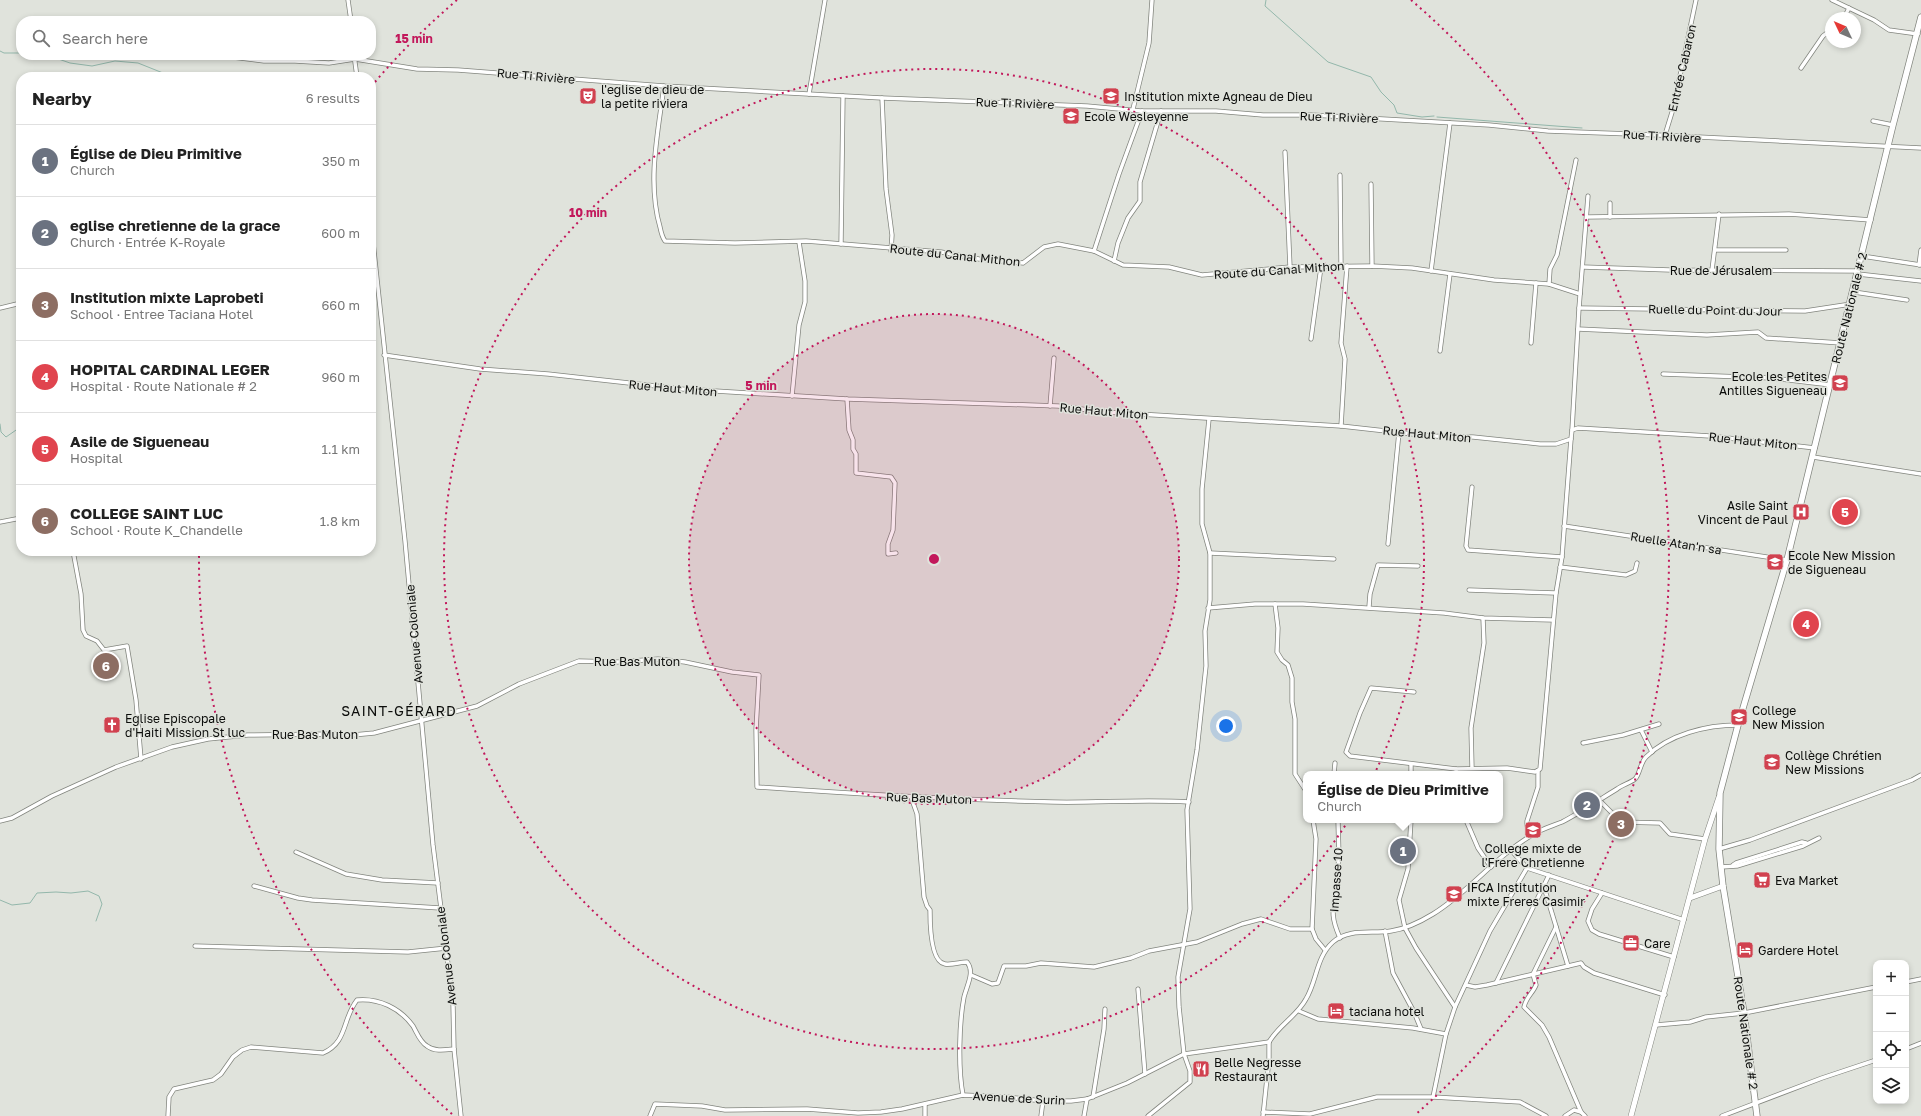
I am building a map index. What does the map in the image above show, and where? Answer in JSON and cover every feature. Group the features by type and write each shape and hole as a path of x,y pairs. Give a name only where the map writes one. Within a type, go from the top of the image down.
{"main road":[{"name":"Route Nationale # 2","path":"1757,1116 1744,1013 1723,886 1720,849 1720,793 1738,725 1787,560 1854,292 1893,125 1918,34 1921,17"},
{"path":"1631,1116 1665,995 1705,839 1720,793"},
{"path":"1690,898 1723,886"}],"street":[{"path":"348,0 350,16"},
{"path":"809,94 825,0"},
{"path":"1133,109 1148,43 1152,0"},
{"name":"Entrée Cabaron","path":"1665,135 1673,109 1696,0"},
{"path":"1832,0 1874,20 1889,30 1918,34"},
{"path":"1847,12 1849,8"},
{"path":"1801,68 1825,34"},
{"name":"Rue Ti Rivière","path":"256,60 329,63 342,60"},
{"path":"355,60 356,72"},
{"name":"Rue Ti Rivière","path":"370,60 417,69 465,70 664,86 882,98 1133,109 1142,111 1312,116 1450,123 1548,131 1665,135 1921,148"},
{"name":"Route du Canal Mithon","path":"664,86 655,168 655,209 663,239 665,241 735,243 799,242 841,244 891,250 941,252 979,259 1023,263 1039,250 1053,244 1094,251 1122,265 1169,267 1202,275 1290,267 1372,266 1549,284 1580,294"},
{"path":"841,244 843,96"},
{"path":"882,98 886,189 891,226 891,250"},
{"path":"1094,251 1117,179 1142,111"},
{"path":"1114,261 1118,243 1128,218 1140,201 1140,182 1161,111"},
{"path":"1873,121 1893,125"},
{"path":"1431,271 1450,123"},
{"path":"1285,152 1290,267"},
{"path":"1549,284 1550,270 1557,254 1576,160"},
{"path":"1340,175 1341,266"},
{"path":"1371,184 1372,266"},
{"path":"1532,834 1527,826 1527,822 1538,787 1538,771 1541,765 1553,620 1562,557 1588,196"},
{"path":"1610,203 1610,217"},
{"path":"1712,270 1719,214"},
{"path":"1587,217 1789,214 1871,220"},
{"path":"792,396 798,330 805,302 805,281 799,242"},
{"path":"1714,250 1786,250"},
{"path":"1862,256 1920,265 1921,250"},
{"path":"1341,426 1345,359 1341,343 1348,266"},
{"path":"1310,339 1321,267"},
{"name":"Rue de Jérusalem","path":"1583,267 1858,273 1921,281"},
{"name":"Avenue Coloniale","path":"376,274 405,541 440,908 447,948 453,1004 454,1049 461,1116"},
{"path":"1440,351 1450,274"},
{"path":"1531,343 1536,283"},
{"path":"1854,292 1907,300"},
{"path":"0,308 16,304"},
{"name":"Ruelle du Point du Jour","path":"1579,308 1805,311 1851,304"},
{"path":"1578,329 1707,335 1758,332 1766,338 1785,338 1841,343"},
{"name":"Rue Haut Miton","path":"384,355 480,369 548,374 638,385 792,396 1050,406 1105,412 1341,426 1540,444 1556,444 1571,439"},
{"path":"1050,406 1054,358"},
{"path":"1662,374 1771,378 1831,385"},
{"path":"847,399 849,430 856,454 856,473 891,477 895,483 893,530 888,544 888,554 896,553"},
{"path":"1148,1116 1190,1082 1190,1071 1184,1054 1179,1007 1178,977 1190,909 1189,802 1197,750 1206,666 1205,631 1208,608 1210,553 1202,524 1202,489 1209,419"},
{"name":"Rue Haut Miton","path":"1572,430 1578,428 1606,429 1710,436 1815,448"},
{"path":"1388,544 1399,432"},
{"path":"1813,458 1921,474"},
{"path":"1472,487 1466,546 1468,550 1562,557"},
{"path":"0,522 16,519"},
{"name":"Ruelle Atan'n sa","path":"1564,526 1787,560"},
{"path":"1210,553 1334,559"},
{"path":"74,556 81,594 83,630 86,636 97,641 104,650 127,646 136,700 141,759"},
{"path":"1560,567 1626,575 1635,571 1637,563"},
{"path":"1369,608 1370,594 1378,565 1418,566"},
{"path":"1469,590 1556,593"},
{"path":"1208,608 1275,604 1444,613 1483,618 1553,620"},
{"path":"1275,604 1278,628 1277,652 1282,660 1288,665 1292,678 1292,702 1295,719 1295,774 1303,786"},
{"path":"1472,768 1471,728 1484,643 1483,618"},
{"name":"Rue Bas Muton","path":"0,821 12,818 52,796 116,767 172,748 208,739 248,735 332,734 353,736 374,733 422,722 478,706 519,684 579,660 618,662 658,659 685,662 732,672 759,675 756,730 757,786 857,795 1055,802 1158,800 1189,802"},
{"path":"1414,692 1371,688 1346,752 1350,756 1450,771"},
{"path":"1583,743 1641,730 1659,724"},
{"path":"1546,1116 1520,1102 1433,1097 1377,1097 1310,1114 1263,1114 1270,1059 1269,1042 1274,1034 1299,1011 1314,984 1318,966 1325,950 1334,942 1346,935 1367,931 1385,931 1405,928 1438,911 1532,834 1561,822 1636,778 1640,766 1652,752 1668,742 1694,731 1722,725 1738,725"},
{"path":"1641,730 1652,752"},
{"path":"1334,771 1335,763"},
{"path":"1411,764 1411,771"},
{"path":"1460,771 1472,768 1507,768 1538,771"},
{"path":"1720,849 1750,840 1912,780 1921,775"},
{"path":"911,797 917,814 924,897 930,910 930,929 935,954 939,961 944,964 967,962 970,966 971,975 963,1008 961,1076 963,1095"},
{"path":"1599,800 1621,822 1660,823 1670,834 1705,839"},
{"path":"1313,823 1316,839 1312,929 1316,939 1325,950"},
{"name":"Impasse 10","path":"1338,823 1338,876 1332,913 1334,925 1340,938"},
{"path":"1411,823 1408,869 1399,900 1405,928 1416,948 1455,1007"},
{"path":"1467,823 1478,848 1491,867"},
{"path":"1721,867 1733,865 1736,862 1819,838"},
{"path":"1511,850 1527,868 1684,920"},
{"path":"296,852 346,874 382,880 438,883"},
{"path":"1433,1097 1446,1034 1455,1007 1490,932 1527,868"},
{"path":"1496,983 1550,875"},
{"path":"254,886 305,899 440,908"},
{"path":"1544,887 1568,966"},
{"path":"1602,893 1592,909 1588,922 1592,930 1599,934 1674,957"},
{"path":"971,975 992,984 998,983 1004,966 1026,966 1041,963 1094,967 1131,958 1149,951 1197,942 1242,924 1261,919 1290,929 1312,929"},
{"path":"1556,927 1533,974 1536,985 1534,990 1525,1000 1524,1006 1542,1025 1581,1112 1585,1116"},
{"path":"1385,931 1393,973 1414,1012 1421,1029"},
{"path":"195,946 408,952 447,948"},
{"path":"1466,985 1475,987 1496,983 1581,963 1584,967 1594,973 1665,995"},
{"path":"1909,981 1921,979"},
{"path":"1656,1025 1690,1022 1706,1017 1744,1013 1873,988"},
{"path":"1138,990 1145,1074"},
{"path":"168,1116 169,1097 174,1089 213,1080 221,1074 233,1057 242,1050 251,1047 323,1053 329,1050 341,1038 351,1008 357,1000 369,999 386,1003 411,1024 419,1038 426,1046 437,1050 454,1049"},
{"path":"1092,1097 1104,1029 1105,1009"},
{"path":"1299,1011 1318,1019 1421,1029 1446,1034"},
{"name":"Avenue de Surin","path":"650,1116 655,1104 702,1106 725,1110 807,1109 858,1113 881,1112 925,1105 963,1095 1007,1097 1043,1101 1087,1099 1127,1083 1184,1054 1269,1042"},
{"path":"1909,1048 1921,1043"},
{"path":"1722,1116 1822,1078 1873,1061"},
{"path":"1084,1116 1087,1099"},
{"path":"1041,1116 1043,1101"},
{"path":"925,1105 925,1116"},
{"path":"1565,1116 1574,1110 1581,1112"}],"waterway":[{"path":"1266,0 1265,6 1328,62 1371,77 1381,92 1394,105 1397,113 1422,117 1434,116"},
{"path":"0,51 4,53 16,53"},
{"path":"61,60 70,63 92,66 115,61 138,63 160,72"},
{"path":"1437,117 1582,128"},
{"path":"0,424 1,432 6,437 16,430"},
{"path":"0,900 12,905 30,903 37,893 71,893 88,891 99,896 102,904 96,921"}],"place":[{"name":"l'eglise de dieu de la petite riviera","path":"588,96"},
{"name":"Institution mixte Agneau de Dieu","path":"1111,96"},
{"name":"Ecole Wesleyenne","path":"1071,116"},
{"name":"Ecole les Petites Antilles Sigueneau","path":"1840,383"},
{"name":"Asile Saint Vincent de Paul","path":"1801,512"},
{"name":"Asile de Sigueneau","path":"1845,512"},
{"name":"Ecole New Mission de Sigueneau","path":"1775,562"},
{"name":"HOPITAL CARDINAL LEGER","path":"1806,624"},
{"name":"COLLEGE SAINT LUC","path":"106,666"},
{"name":"College New Mission","path":"1739,717"},
{"name":"Eglise Episcopale d'Haiti Mission St luc","path":"112,725"},
{"name":"Collège Chrétien New Missions","path":"1772,762"},
{"name":"eglise chretienne de la grace","path":"1587,805"},
{"name":"Institution mixte Laprobeti","path":"1621,824"},
{"name":"College mixte de l'Frere Chretienne","path":"1533,830"},
{"name":"Église de Dieu Primitive","path":"1403,851"},
{"name":"Eva Market","path":"1762,880"},
{"name":"IFCA Institution mixte Freres Casimir","path":"1454,894"},
{"name":"Care","path":"1631,943"},
{"name":"Gardere Hotel","path":"1745,950"},
{"name":"taciana hotel","path":"1336,1011"},
{"name":"Belle Negresse Restaurant","path":"1201,1069"}],"district":[{"name":"SAINT-GÉRARD","path":"399,710"}]}
